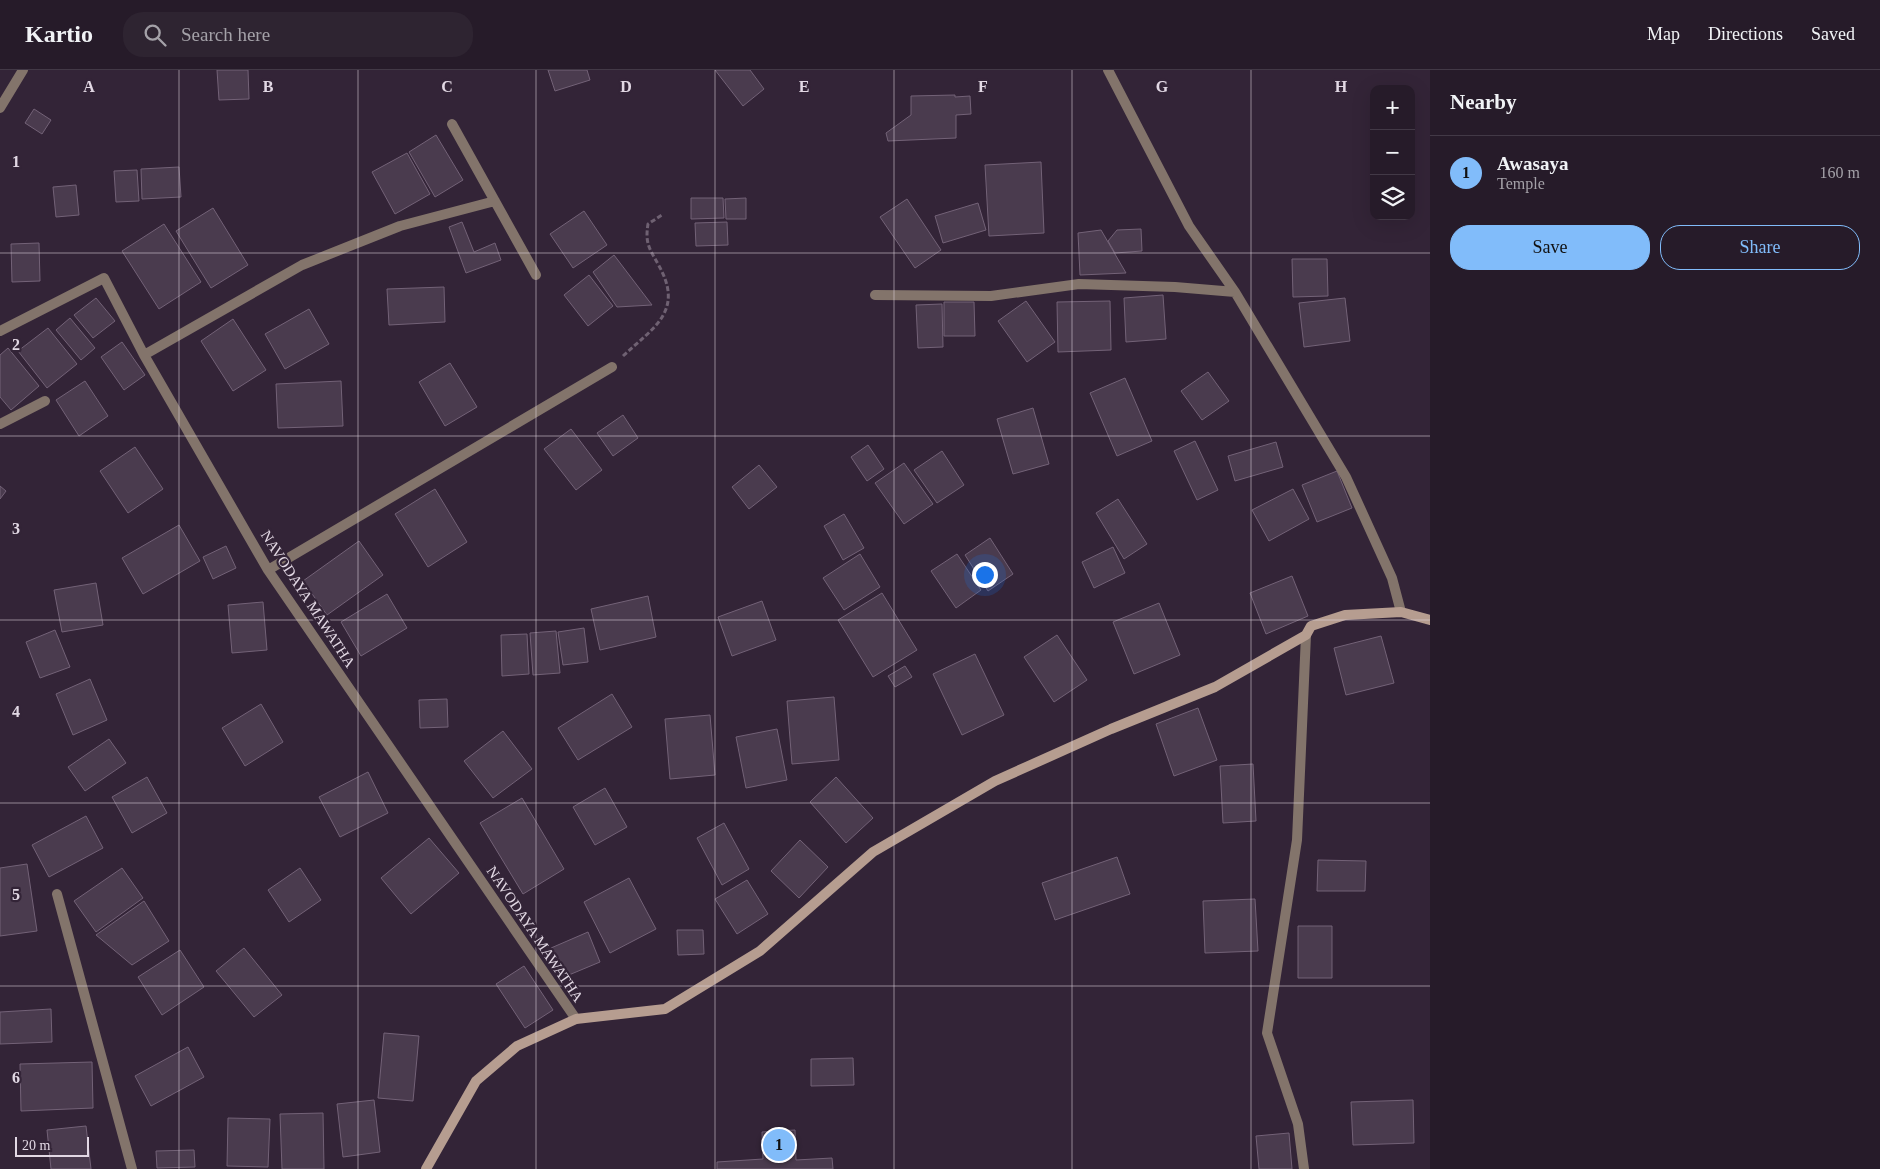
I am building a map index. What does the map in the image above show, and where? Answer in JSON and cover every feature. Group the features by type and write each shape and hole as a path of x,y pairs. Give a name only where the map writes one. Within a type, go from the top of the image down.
{"street":[{"path":"0,108 23,70"},
{"path":"1108,70 1189,226 1234,292 1346,477 1392,578 1401,612"},
{"path":"452,124 536,275"},
{"path":"144,355 302,265 400,226 495,201"},
{"name":"NAVODAYA MAWATHA","path":"0,331 104,278 144,355 268,570 576,1019"},
{"path":"875,295 991,296 1079,284 1175,287 1234,292"},
{"path":"268,570 612,367"},
{"path":"0,423 45,401"},
{"path":"1304,1169 1298,1124 1267,1033 1297,840 1306,635 1311,626 1345,615 1401,612 1430,620"},
{"path":"426,1169 476,1082 517,1046 576,1019 664,1009 760,951 873,852 995,781 1111,729 1215,687 1306,635"},
{"path":"57,894 132,1169"}],"path":[{"path":"612,367 658,325 668,306 669,291 660,266 650,251 646,238 648,224 662,215"}],"building":[{"path":"217,70 248,70 249,99 219,100"},
{"path":"548,70 587,70 590,80 555,91"},
{"path":"715,70 750,70 764,89 743,106"},
{"path":"955,95 955,97 970,96 971,114 956,115 956,138 888,141 886,133 911,115 911,96"},
{"path":"34,109 51,120 42,134 25,123"},
{"path":"436,135 463,180 435,197 409,152"},
{"path":"407,153 430,194 395,214 372,172"},
{"path":"1041,162 1044,233 989,236 985,165"},
{"path":"179,167 181,197 142,199 141,169"},
{"path":"137,170 139,201 116,202 114,171"},
{"path":"76,185 79,215 56,217 53,187"},
{"path":"691,198 723,198 724,218 691,219"},
{"path":"746,198 746,219 726,219 725,199"},
{"path":"907,199 941,250 915,268 880,217"},
{"path":"978,203 986,230 943,243 935,216"},
{"path":"213,208 248,265 211,288 176,231"},
{"path":"584,211 607,245 573,268 550,234"},
{"path":"462,222 474,252 495,243 501,260 466,273 449,227"},
{"path":"727,222 728,245 696,246 695,223"},
{"path":"164,224 201,282 159,309 122,251"},
{"path":"1141,229 1142,251 1115,253 1108,241 1117,230"},
{"path":"1101,230 1126,273 1080,275 1078,233"},
{"path":"39,243 40,281 12,282 11,244"},
{"path":"614,255 652,305 617,307 593,272"},
{"path":"1292,259 1327,259 1328,296 1293,297"},
{"path":"589,275 613,306 588,326 564,295"},
{"path":"444,287 445,322 389,325 387,289"},
{"path":"1163,295 1166,339 1126,342 1124,298"},
{"path":"96,298 115,321 93,338 74,315"},
{"path":"1345,298 1350,341 1304,347 1299,303"},
{"path":"1026,301 1055,342 1027,362 998,321"},
{"path":"1110,301 1111,350 1058,352 1057,302"},
{"path":"944,302 974,302 975,336 944,336"},
{"path":"942,304 943,347 918,348 916,305"},
{"path":"309,309 329,344 285,369 265,334"},
{"path":"70,318 95,348 81,360 56,330"},
{"path":"233,319 266,370 233,391 201,341"},
{"path":"48,328 77,364 47,388 18,351"},
{"path":"122,342 145,375 124,390 101,357"},
{"path":"8,348 39,386 11,410 0,397 0,355"},
{"path":"450,363 477,407 445,426 419,382"},
{"path":"1208,372 1229,401 1202,420 1181,391"},
{"path":"1125,378 1152,441 1117,456 1090,393"},
{"path":"85,381 108,416 79,436 56,400"},
{"path":"341,381 343,426 278,428 276,384"},
{"path":"1033,408 1049,464 1013,474 997,419"},
{"path":"623,415 638,438 613,456 597,433"},
{"path":"571,429 602,470 576,490 544,449"},
{"path":"1195,441 1218,490 1197,500 1174,451"},
{"path":"1276,442 1283,467 1235,481 1228,456"},
{"path":"868,445 884,469 867,481 851,457"},
{"path":"135,447 163,489 128,513 100,471"},
{"path":"942,451 964,485 937,503 914,470"},
{"path":"904,463 933,504 904,524 875,483"},
{"path":"759,465 777,487 749,509 732,487"},
{"path":"1337,471 1352,508 1317,522 1302,485"},
{"path":"0,486 6,491 0,499"},
{"path":"435,489 467,542 428,567 395,514"},
{"path":"1293,489 1309,519 1269,541 1252,510"},
{"path":"1118,499 1147,544 1124,559 1096,513"},
{"path":"844,514 864,548 843,560 824,526"},
{"path":"179,525 200,561 143,594 122,558"},
{"path":"990,538 1013,574 988,591 965,555"},
{"path":"359,541 383,575 327,615 303,581"},
{"path":"226,546 236,568 213,579 203,557"},
{"path":"1113,547 1125,573 1094,588 1082,562"},
{"path":"860,554 880,587 844,610 823,578"},
{"path":"957,554 981,590 956,608 931,571"},
{"path":"1292,576 1308,616 1266,634 1250,593"},
{"path":"96,583 103,625 62,632 54,590"},
{"path":"882,593 917,650 873,677 838,620"},
{"path":"387,594 407,628 361,656 341,622"},
{"path":"648,596 656,637 600,650 591,609"},
{"path":"762,601 776,640 732,656 718,617"},
{"path":"263,602 267,650 232,653 228,605"},
{"path":"1159,603 1180,655 1134,674 1113,622"},
{"path":"584,628 588,662 563,665 558,632"},
{"path":"55,630 70,667 40,678 26,642"},
{"path":"556,631 560,673 533,675 530,633"},
{"path":"527,634 529,674 502,676 501,635"},
{"path":"1057,635 1087,680 1054,702 1024,657"},
{"path":"1381,636 1394,683 1346,695 1334,648"},
{"path":"975,654 1004,715 962,735 933,674"},
{"path":"905,666 912,677 895,687 888,676"},
{"path":"90,679 107,720 73,735 56,694"},
{"path":"612,694 632,727 578,760 558,728"},
{"path":"834,697 839,760 792,764 787,701"},
{"path":"447,699 448,727 420,728 419,700"},
{"path":"261,704 283,742 245,766 222,728"},
{"path":"1198,708 1217,760 1174,776 1156,724"},
{"path":"710,715 715,775 670,779 665,719"},
{"path":"777,729 787,780 746,788 736,737"},
{"path":"503,731 532,769 493,798 464,761"},
{"path":"109,739 126,763 85,791 68,767"},
{"path":"1253,764 1256,821 1223,823 1220,766"},
{"path":"368,772 388,813 340,837 319,797"},
{"path":"147,777 167,813 132,833 112,797"},
{"path":"836,777 873,818 846,843 810,802"},
{"path":"605,788 627,827 595,845 573,807"},
{"path":"522,798 564,869 523,894 480,823"},
{"path":"86,816 103,848 49,877 32,845"},
{"path":"724,823 749,869 722,885 697,838"},
{"path":"429,838 459,873 411,914 381,878"},
{"path":"800,840 828,867 799,898 771,871"},
{"path":"1117,857 1130,894 1055,920 1042,883"},
{"path":"1318,860 1366,861 1365,891 1317,891"},
{"path":"27,864 37,931 0,936 0,868"},
{"path":"122,868 143,898 96,932 74,901"},
{"path":"300,868 321,900 289,922 268,890"},
{"path":"629,878 656,929 610,953 584,902"},
{"path":"747,880 768,914 737,934 715,899"},
{"path":"1255,899 1258,951 1205,953 1203,901"},
{"path":"144,901 169,941 132,965 96,935"},
{"path":"1298,926 1332,926 1332,978 1298,978"},
{"path":"677,930 703,930 704,954 678,955"},
{"path":"588,932 600,962 564,977 551,948"},
{"path":"244,948 282,995 254,1017 216,971"},
{"path":"180,950 204,987 162,1015 138,977"},
{"path":"524,966 553,1010 525,1028 496,984"},
{"path":"51,1009 52,1042 0,1044 0,1012"},
{"path":"384,1033 419,1036 413,1101 378,1098"},
{"path":"188,1047 204,1077 151,1106 135,1076"},
{"path":"853,1058 854,1085 811,1086 811,1059"},
{"path":"92,1062 93,1108 21,1111 20,1064"},
{"path":"374,1100 380,1152 343,1157 337,1104"},
{"path":"1413,1100 1414,1143 1353,1145 1351,1102"},
{"path":"323,1113 324,1169 282,1169 280,1114"},
{"path":"228,1118 270,1119 268,1167 227,1166"},
{"path":"86,1126 91,1169 51,1169 47,1130"},
{"path":"795,1130 796,1160 832,1158 833,1169 717,1169 717,1162 763,1159 762,1132"},
{"path":"1289,1133 1292,1169 1259,1169 1256,1136"},
{"path":"194,1150 195,1167 157,1168 156,1151"}],"place":[{"name":"Awasaya","path":"779,1145"}]}
